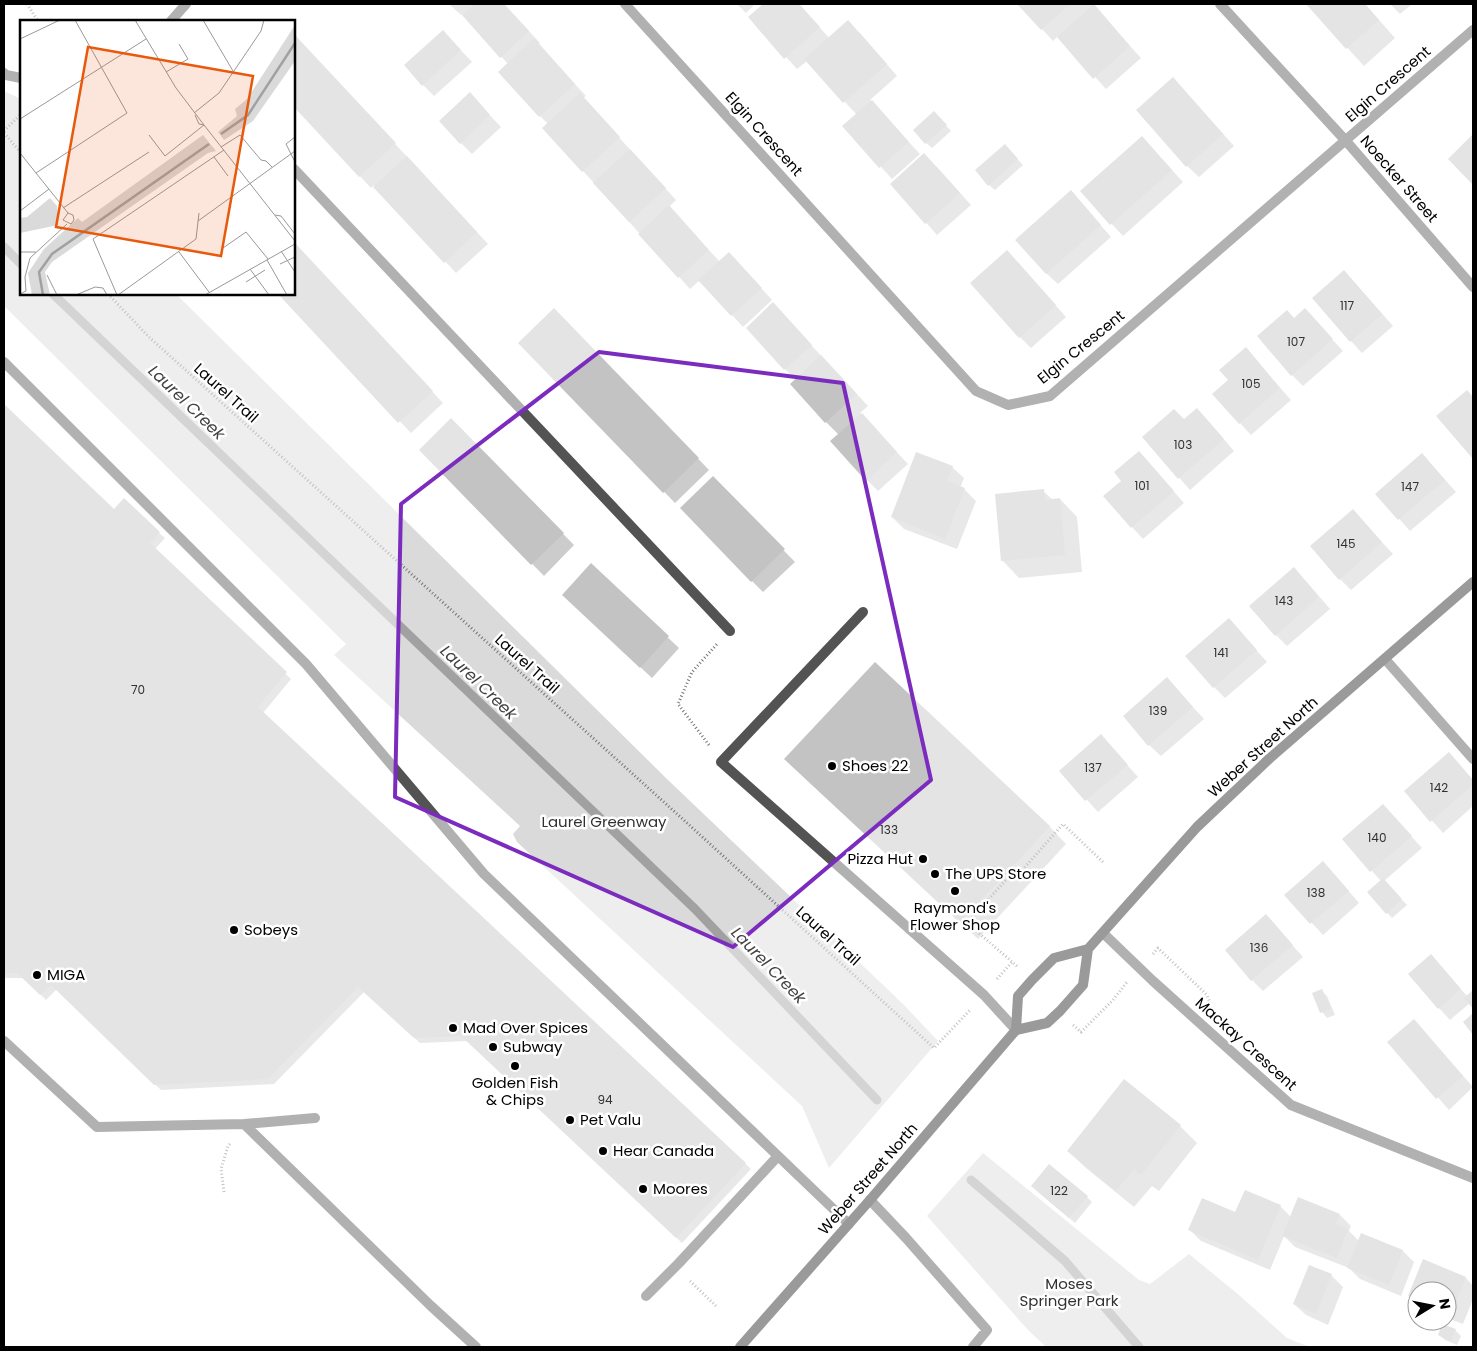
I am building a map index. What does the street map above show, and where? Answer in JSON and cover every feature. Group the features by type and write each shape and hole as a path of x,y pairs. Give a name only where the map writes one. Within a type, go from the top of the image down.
{"main road":[{"name":"Weber Street North","path":"1088,949 1197,827 1270,758 1473,582"},
{"path":"1088,949 1083,985 1060,1011 1047,1024 1016,1030 1018,996 1054,958 1088,949"},
{"name":"Weber Street North","path":"740,1347 870,1200 1016,1030"}],"street":[{"path":"172,20 186,4"},
{"name":"Elgin Crescent","path":"625,4 976,391 1008,405 1050,396 1473,30"},
{"name":"Noecker Street","path":"1220,4 1346,141 1473,287"},
{"path":"4,73 20,78"},
{"path":"295,170 730,631"},
{"path":"4,362 306,664 484,874 849,1224"},
{"path":"863,612 721,762 984,995 1016,1030"},
{"path":"1385,659 1473,759"},
{"name":"Mackay Crescent","path":"1102,933 1139,969 1291,1105 1473,1178"},
{"path":"4,1041 97,1127 244,1124 315,1118"},
{"path":"244,1124 431,1306 476,1347"},
{"path":"646,1296 778,1156"},
{"path":"870,1200 987,1330 973,1347"}],"path":[{"path":"27,4 37,20"},
{"path":"20,115 4,132 20,152"},
{"name":"Laurel Trail","path":"109,295 156,344 934,1048"},
{"path":"721,762 678,704 692,672 730,631"},
{"path":"1012,962 967,923 1005,881 1018,875 1063,824 1104,863"},
{"path":"1158,948 1207,995"},
{"path":"1072,1023 1081,1032 1113,1000 1123,987"},
{"path":"224,1192 221,1169 228,1146 232,1143"},
{"path":"690,1282 716,1306"}],"highlighted area":[{"path":"599,352 843,383 931,780 733,947 395,797 401,504"}],"green space":[{"name":"Laurel Greenway","path":"4,91 19,98 20,102 20,295 177,295 668,780 903,1004 938,1041 829,1168 802,1106 517,842 513,834 520,826 334,655 346,644 4,306"},
{"name":"Moses Springer Park","path":"983,1153 1139,1280 1150,1284 1189,1254 1287,1338 1310,1347 1046,1347 1028,1330 927,1216"}],"building":[{"path":"475,4 504,4 529,31 500,58 462,15"},
{"path":"763,4 799,4 820,27 784,59 748,17"},
{"path":"1017,4 1070,4 1041,30"},
{"path":"1094,4 1130,46 1093,79 1057,37"},
{"path":"1306,4 1365,4 1379,20 1346,49"},
{"path":"848,20 887,64 843,103 804,59"},
{"path":"443,30 461,50 422,86 404,65"},
{"path":"295,35 396,143 359,177 295,108"},
{"path":"534,38 575,84 539,117 498,72"},
{"path":"1173,77 1223,134 1186,167 1136,110"},
{"path":"470,92 490,115 460,144 439,121"},
{"path":"580,93 620,137 582,172 542,128"},
{"path":"872,100 909,142 879,168 842,126"},
{"path":"934,111 947,125 925,144 913,130"},
{"path":"1473,134 1473,185 1448,159"},
{"path":"1142,136 1172,170 1110,225 1080,191"},
{"path":"1005,144 1018,159 988,186 975,170"},
{"path":"630,149 666,188 629,222 593,183"},
{"path":"924,153 960,193 925,224 890,184"},
{"path":"407,156 477,232 444,263 373,187"},
{"path":"1071,190 1101,225 1046,274 1015,240"},
{"path":"669,205 709,250 678,278 638,234"},
{"path":"295,243 433,391 398,423 279,295 295,295"},
{"path":"1007,250 1056,305 1019,338 970,283"},
{"path":"729,252 762,288 731,316 698,280"},
{"path":"1344,270 1382,314 1350,342 1312,298"},
{"path":"773,302 812,345 784,370 746,328"},
{"path":"554,308 699,458 663,493 518,343"},
{"path":"1305,308 1333,339 1291,376 1257,336 1287,310 1294,318"},
{"path":"1246,347 1280,388 1239,424 1212,394 1228,380 1219,370"},
{"path":"821,355 857,394 825,423 790,384"},
{"path":"1467,390 1473,397 1473,459 1436,416"},
{"path":"4,404 114,509 124,498 160,532 150,543 287,672 258,707 746,1163 676,1238 461,1036 414,1038 358,987 268,1079 154,1085 51,985 40,995 17,973 4,973"},
{"path":"1197,408 1224,439 1178,479 1142,437 1174,409 1184,419"},
{"path":"862,413 897,452 866,481 830,441"},
{"path":"451,418 564,533 531,565 419,450"},
{"path":"1139,451 1174,491 1131,528 1103,496 1121,481 1114,472"},
{"path":"916,452 953,466 947,481 965,488 945,539 891,517"},
{"path":"1422,453 1445,480 1398,520 1375,494"},
{"path":"713,476 785,549 751,582 680,508"},
{"path":"1044,489 1045,500 1060,498 1065,555 1001,561 995,494"},
{"path":"1353,509 1382,542 1339,580 1310,546"},
{"path":"591,563 669,636 640,668 562,595"},
{"path":"1294,567 1319,597 1275,636 1249,606"},
{"path":"1229,618 1257,650 1213,688 1185,656"},
{"path":"875,662 1050,826 960,923 784,759"},
{"path":"1167,677 1193,707 1148,746 1123,716"},
{"path":"1101,734 1128,765 1085,801 1059,771"},
{"path":"1449,752 1473,780 1473,785 1430,822 1404,791"},
{"path":"1383,804 1412,836 1370,872 1342,839"},
{"path":"1323,861 1349,891 1310,924 1284,895"},
{"path":"1383,878 1402,899 1386,914 1367,892"},
{"path":"1266,914 1293,945 1251,981 1225,950"},
{"path":"1431,954 1461,989 1438,1009 1408,974"},
{"path":"1322,989 1331,1009 1320,1013 1312,993"},
{"path":"1473,990 1473,1009 1464,998"},
{"path":"1473,1013 1473,1035 1463,1022"},
{"path":"1414,1019 1463,1076 1436,1099 1387,1042"},
{"path":"1124,1079 1181,1125 1141,1175 1134,1169 1116,1191 1067,1151"},
{"path":"1049,1164 1088,1196 1069,1218 1031,1186"},
{"path":"1245,1190 1281,1205 1258,1260 1188,1230 1202,1198 1235,1212"},
{"path":"1298,1197 1340,1214 1336,1224 1348,1229 1337,1258 1282,1236"},
{"path":"1361,1233 1403,1250 1389,1285 1347,1268"},
{"path":"1423,1259 1466,1277 1457,1300 1457,1281 1414,1281"},
{"path":"1309,1265 1332,1274 1316,1314 1293,1304"},
{"path":"1439,1331 1455,1331 1451,1341 1438,1335"}],"waterway":[{"name":"Laurel Creek","path":"4,247 20,263"},
{"name":"Laurel Creek","path":"54,295 695,909 877,1100"},
{"name":"Laurel Creek","path":"971,1180 1065,1261 1139,1347"}],"place":[{"name":"Shoes 22","path":"832,766"},
{"name":"Pizza Hut","path":"923,859"},
{"name":"The UPS Store","path":"935,874"},
{"name":"Raymond's Flower Shop","path":"955,891"},
{"name":"Sobeys","path":"234,930"},
{"name":"MIGA","path":"37,975"},
{"name":"Mad Over Spices","path":"453,1028"},
{"name":"Subway","path":"493,1047"},
{"name":"Golden Fish & Chips","path":"515,1066"},
{"name":"Pet Valu","path":"570,1120"},
{"name":"Hear Canada","path":"603,1151"},
{"name":"Moores","path":"643,1189"}]}
